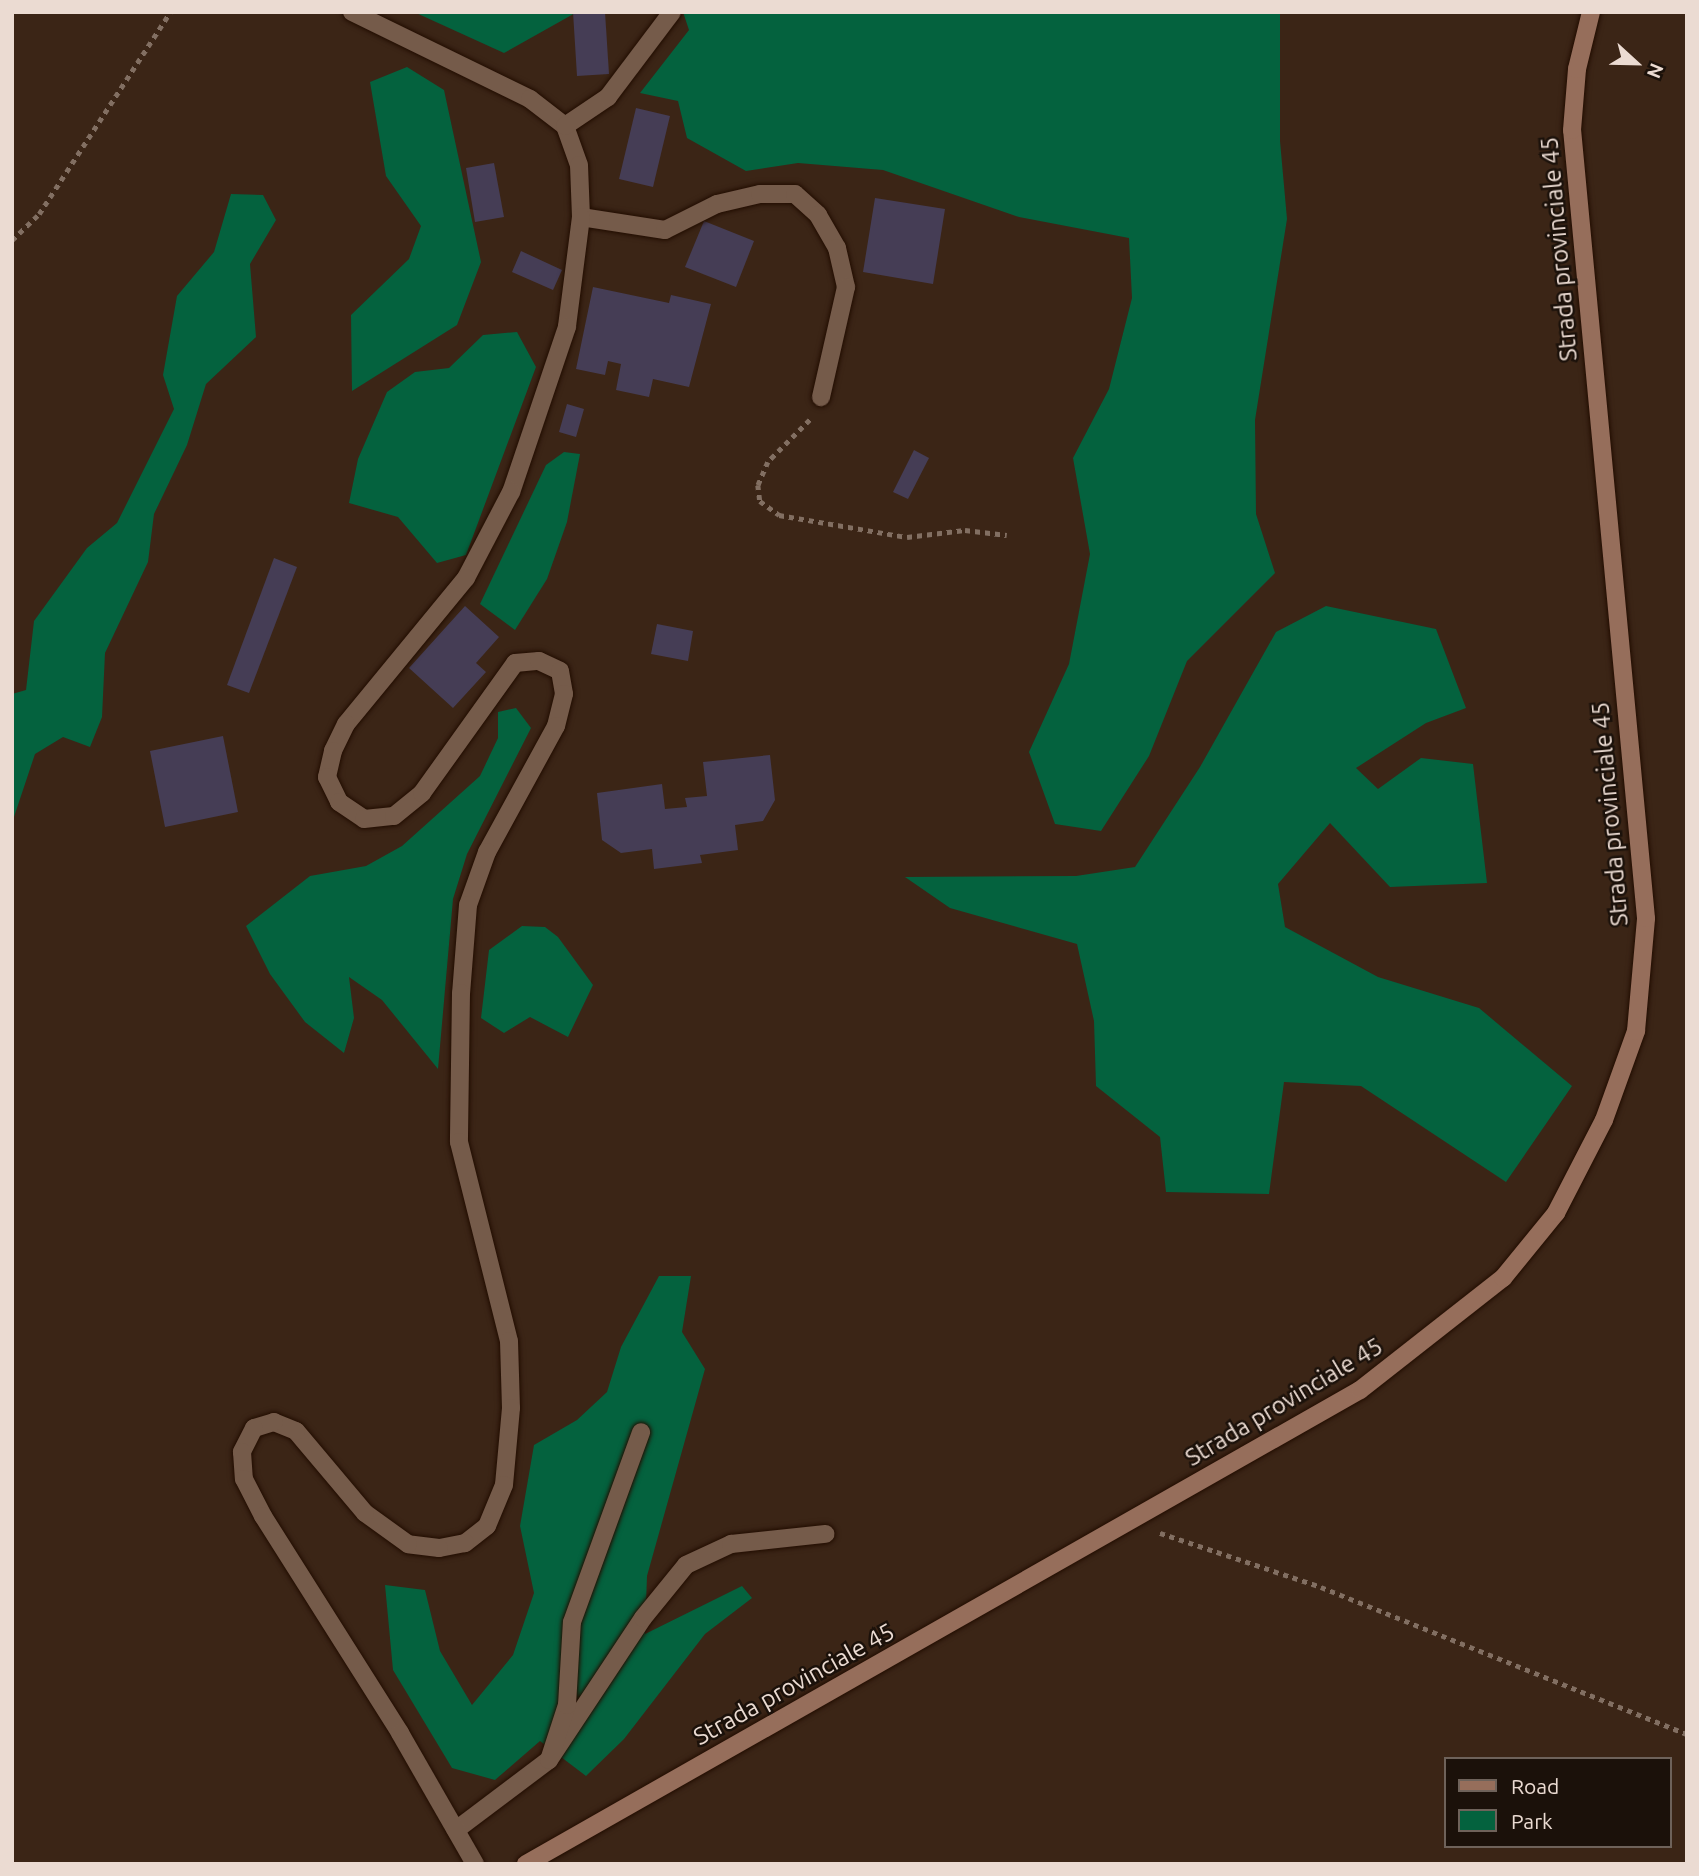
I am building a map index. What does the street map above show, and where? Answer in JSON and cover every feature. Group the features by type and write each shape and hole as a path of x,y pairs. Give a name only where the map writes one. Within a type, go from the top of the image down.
{"main road":[{"name":"Strada provinciale 45","path":"526,1864 1360,1390 1503,1278 1556,1213 1604,1120 1636,1031 1646,918 1572,130 1577,69 1591,12"}],"street":[{"path":"352,12 530,99 565,126 579,165 581,217 567,327 511,492 466,578 346,724 332,751 327,777 339,802 364,819 394,816 422,793 515,663 539,661 560,671 564,694 556,726 487,852 468,905 461,993 459,1142 509,1340 511,1408 504,1485 486,1526 465,1543 439,1548 408,1544 365,1513 296,1430 274,1422 254,1428 242,1451 244,1479 263,1516 475,1864"},
{"path":"565,126 608,97 672,12"},
{"path":"581,217 665,230 717,204 760,194 794,194 818,215 837,248 846,287 821,397"},
{"path":"549,1760 567,1705 572,1622 641,1432"},
{"path":"456,1830 549,1760 643,1618 686,1564 731,1544 825,1534"}],"path":[{"path":"12,240 46,203 170,12"},
{"path":"821,397 806,430 768,462 758,485 760,501 779,516 907,537 965,530 1007,535"},
{"path":"1134,1520 1176,1540 1321,1587 1687,1734"}],"green space":[{"path":"414,12 577,12 504,53"},
{"path":"683,12 1280,12 1280,141 1287,219 1255,420 1256,514 1275,573 1187,661 1149,756 1101,831 1055,824 1029,752 1069,664 1090,554 1073,458 1109,389 1132,298 1129,238 1019,217 883,170 798,163 746,171 687,138 678,101 640,93 689,30"},
{"path":"407,67 444,90 481,262 457,325 352,391 351,315 409,259 421,226 386,176 370,82"},
{"path":"231,194 263,195 276,220 250,264 256,337 206,384 187,445 154,514 148,562 105,653 102,717 90,747 63,737 35,754 12,823 12,694 26,690 34,621 87,548 117,523 174,409 163,375 177,296 214,252"},
{"path":"517,332 536,367 466,555 437,563 398,517 349,503 358,459 387,392 415,372 449,368 483,335"},
{"path":"564,452 580,454 567,522 547,579 515,630 480,604 546,465"},
{"path":"1326,606 1436,629 1466,708 1426,723 1356,768 1378,789 1421,758 1473,764 1487,883 1390,887 1330,823 1278,884 1285,927 1378,977 1479,1008 1572,1086 1506,1182 1361,1086 1284,1082 1269,1194 1166,1192 1160,1137 1096,1086 1094,1021 1077,944 950,908 905,877 1076,876 1135,867 1200,767 1276,632"},
{"path":"516,708 531,728 467,854 453,899 438,1069 382,1000 349,977 354,1018 344,1053 305,1022 270,974 246,926 310,876 366,866 402,846 480,776 498,738 498,712"},
{"path":"522,926 545,927 558,937 593,985 568,1037 530,1017 504,1033 481,1018 489,950"},
{"path":"659,1276 691,1276 682,1332 705,1369 647,1576 645,1634 742,1586 752,1598 705,1634 624,1739 586,1776 540,1741 495,1780 452,1768 393,1670 385,1585 425,1590 440,1651 472,1705 513,1655 534,1593 520,1526 534,1445 577,1420 607,1392 621,1347"}],"building":[{"path":"573,12 605,12 609,74 577,76"},
{"path":"636,108 670,116 653,187 619,179"},
{"path":"494,163 504,217 475,222 466,168"},
{"path":"875,198 945,209 933,284 863,272"},
{"path":"704,221 754,241 736,287 685,267"},
{"path":"521,251 562,270 553,290 512,272"},
{"path":"593,287 669,303 671,295 711,304 689,387 653,379 649,397 616,390 621,364 608,361 605,375 576,369"},
{"path":"567,404 584,409 576,437 559,432"},
{"path":"914,450 929,458 908,499 893,492"},
{"path":"274,558 297,567 249,693 227,685"},
{"path":"465,606 499,637 476,663 486,672 453,708 409,668"},
{"path":"657,624 693,631 688,661 651,654"},
{"path":"223,736 238,812 165,827 150,751"},
{"path":"770,755 775,800 763,821 735,825 738,850 700,855 702,863 654,869 652,849 621,853 602,840 597,793 662,784 665,809 687,807 685,798 707,796 703,762"}]}
